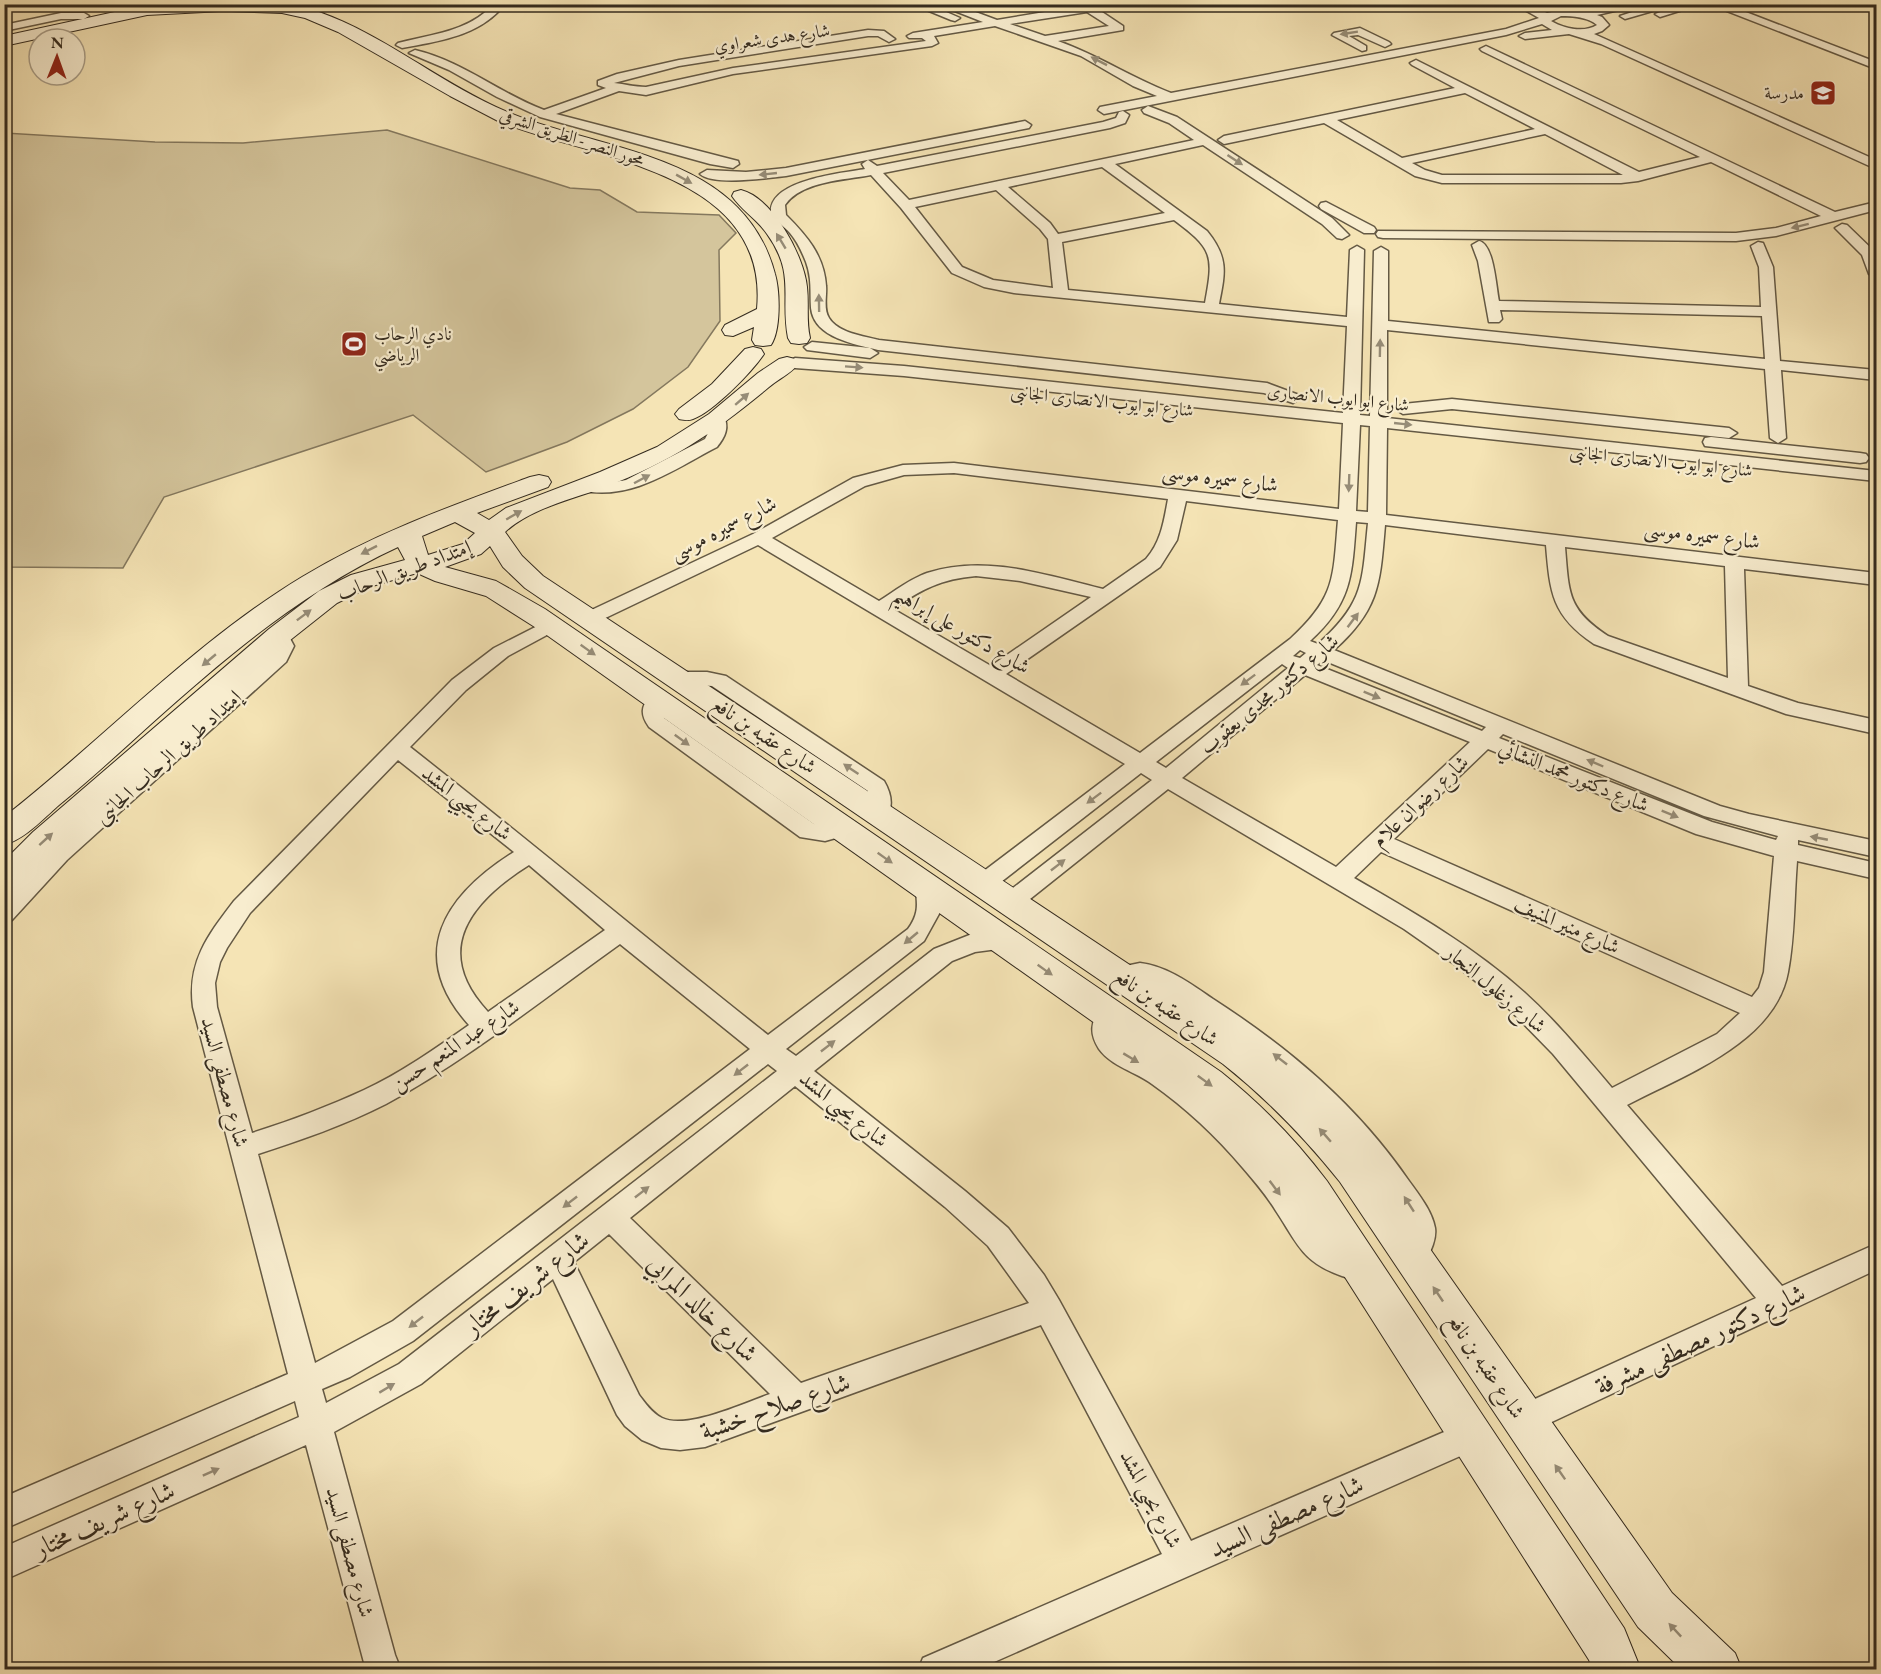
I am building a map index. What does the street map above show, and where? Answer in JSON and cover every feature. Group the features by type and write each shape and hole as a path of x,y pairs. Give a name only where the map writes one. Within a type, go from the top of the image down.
{"street":[{"path":"4,41 130,4"},
{"path":"192,4 218,8"},
{"path":"4,34 74,20 147,10 322,8 348,4"},
{"name":"محور النصر - الطريق الشرقي","path":"355,4 350,10 352,17 515,109 558,124 634,140 707,174 729,187 763,200 772,226 791,258 798,288 795,320 805,342"},
{"path":"374,45 403,46 440,37 472,25 486,17 500,4"},
{"path":"917,4 1081,63 1099,73 1122,91 1138,93 1146,88"},
{"path":"942,4 1097,59 1133,82 1170,97"},
{"name":"شارع هدى شعراوي","path":"742,57 818,54 889,39 1117,4"},
{"path":"1519,4 1546,18 1550,25 1605,42 1876,165"},
{"path":"1539,4 1561,13"},
{"path":"763,200 802,173 827,164 903,153 1128,110 1170,97 1519,29 1561,13 1610,11 1640,4"},
{"path":"1086,113 1148,110 1573,31 1588,32 1632,14 1672,4"},
{"path":"1632,14 1656,14 1697,4"},
{"path":"1714,4 1876,66"},
{"path":"1732,4 1876,60"},
{"name":"محور النصر - الطريق الشرقي","path":"285,9 326,18 505,118 635,156 672,172 704,191 748,229 757,245 767,279 768,312 758,347"},
{"path":"1045,40 1118,29 1090,9"},
{"path":"1574,13 1598,19 1603,26 1815,123"},
{"path":"4,28 55,17 74,20"},
{"path":"1362,48 1338,35 1359,31 1400,52"},
{"path":"889,39 880,33 868,33 742,57 652,68 602,83 633,91 646,91 704,76 818,54 923,46 932,43 924,34"},
{"path":"1066,37 1109,53"},
{"path":"1513,42 1480,51 1712,159 1838,223 1869,253 1876,274"},
{"path":"1605,42 1608,50 1620,57 1876,173"},
{"path":"1302,59 1384,44"},
{"path":"403,46 435,58 514,101 544,114 718,163 755,163 776,160"},
{"path":"1439,59 1410,64 1466,89 1638,177"},
{"path":"1260,67 1278,76"},
{"path":"1133,82 1147,78 1148,75"},
{"path":"1185,82 1199,92"},
{"path":"544,114 616,87"},
{"path":"1224,140 1466,89"},
{"path":"1122,91 1128,110"},
{"path":"1213,97 1228,99"},
{"path":"1185,103 1182,109 1189,117 1338,214 1369,230 1385,243 1758,246 1792,241 1876,206"},
{"path":"927,356 855,339 823,321 819,312 819,283 814,264 800,237 779,216 777,210 783,199 798,189 872,168 1106,125 1120,120 1128,110"},
{"path":"1148,110 1165,116 1205,141 1327,221 1342,235"},
{"path":"1326,118 1426,176 1450,180 1603,180 1638,177 1712,159"},
{"path":"707,174 746,176 872,168 903,153 959,138 1034,124"},
{"path":"864,143 934,129 945,130 959,138"},
{"path":"1400,162 1546,130"},
{"path":"906,205 1205,141"},
{"path":"812,151 827,164"},
{"path":"1104,162 1202,234 1216,252 1219,261 1211,308"},
{"path":"872,168 906,205 947,260 962,273 989,284 1355,322"},
{"path":"998,185 1046,226 1055,239 1061,293"},
{"path":"1055,239 1176,215"},
{"path":"1342,235 1340,238 1344,245 1357,250 1385,243 1736,237 1876,219"},
{"path":"1342,235 1353,230 1369,230"},
{"name":"شارع دكتور مجدى يعقوب","path":"998,892 1167,778 1344,631 1362,607 1368,595 1377,519 1380,325 1385,243"},
{"path":"1479,244 1485,261 1497,337"},
{"path":"1758,246 1766,267 1778,438"},
{"name":"شارع دكتور مجدى يعقوب","path":"998,892 1140,763 1298,643 1320,622 1339,589 1347,516 1357,250"},
{"path":"1492,305 1769,312"},
{"path":"733,330 768,312"},
{"path":"1380,325 1876,375"},
{"path":"791,364 769,364 755,358 758,347 781,336 805,342"},
{"name":"شارع ابو ايوب الانصارى","path":"805,342 1293,398 1448,429 1876,476"},
{"name":"إمتداد طريق الرحاب","path":"20,874 44,840 279,635 328,597 360,581 394,570 438,561 472,549 490,531 516,513 665,452 717,420 766,378 809,356 805,342"},
{"name":"إمتداد طريق الرحاب","path":"4,834 281,602 342,564 409,530 612,455 660,432 720,389 758,347"},
{"name":"شارع ابو ايوب الانصارى","path":"791,364 904,371 1302,414 1352,411"},
{"path":"1403,409 1452,404 1778,438 1876,451"},
{"name":"شارع ابو ايوب الانصارى","path":"1378,414 1403,409 1876,461"},
{"name":"شارع ابو ايوب الانصارى الجانبى","path":"1448,429 1461,438 1480,443 1794,475 1876,486"},
{"name":"شارع سميره موسى","path":"590,618 759,538 859,482 903,470 954,468 1876,579"},
{"path":"991,675 1162,554 1171,534 1178,495"},
{"name":"شارع عقبه بن نافع","path":"456,512 490,531 501,543 512,561 521,589 551,625 669,688 878,813 1236,1054 1286,1095 1310,1118 1353,1170 1655,1610 1718,1670"},
{"path":"409,530 411,548 422,564"},
{"name":"شارع دكتور على إبراهيم","path":"759,538 1140,763"},
{"path":"1555,540 1561,600 1566,610 1586,631 1601,640 1793,709 1876,727"},
{"path":"1734,562 1738,690"},
{"name":"شارع عقبه بن نافع","path":"422,564 432,570 484,585 521,589 590,618 669,688 842,828 1208,1083 1254,1122 1295,1168 1364,1270 1607,1645 1617,1670"},
{"path":"880,609 935,577 968,570 999,572 1106,595"},
{"name":"شارع مصطفى السيد","path":"384,1670 242,1148 205,1007 203,981 212,956 225,931 242,907 397,748 479,668 509,647 551,625"},
{"name":"شارع دكتور محمد النشائي","path":"1298,643 1786,841 1876,872"},
{"name":"شارع دكتور محمد النشائي","path":"1279,657 1704,828 1786,841 1876,849"},
{"name":"شارع رضوان علام","path":"1338,879 1502,724"},
{"name":"شارع يحيي المشد","path":"397,748 530,853 621,931 977,1217 1017,1260 1049,1309 1184,1561"},
{"name":"شارع زغلول النجار","path":"1140,763 1412,923 1466,959 1516,1000 1562,1047 1778,1303"},
{"name":"شارع منير المنيف","path":"1378,841 1757,1010"},
{"path":"1609,1102 1726,1041 1745,1025 1770,991 1776,972 1786,841"},
{"path":"486,1026 467,1010 455,990 448,969 448,946 455,924 467,903 484,884 505,867 530,853"},
{"path":"4,914 20,874"},
{"name":"شارع شريف مختار","path":"4,1513 339,1367 403,1331 916,935 926,924 931,911 931,899 927,887"},
{"name":"شارع عبد المنعم حسن","path":"242,1148 311,1125 375,1097 434,1063 621,931"},
{"name":"شارع شريف مختار","path":"4,1564 316,1425 410,1374 943,955 972,943 1005,941"},
{"name":"شارع خالد المرابي","path":"610,1217 796,1399"},
{"name":"شارع دكتور مصطفى مشرفة","path":"1524,1420 1876,1257"},
{"name":"شارع صلاح خشبة","path":"558,1258 628,1405 640,1422 673,1437 705,1432 1049,1309"},
{"name":"شارع مصطفى السيد","path":"935,1670 1472,1435"}],"shaded area":[{"name":"نادي الرحاب الرياضي","path":"387,130 570,188 600,190 637,212 719,215 736,233 719,250 720,321 688,367 633,409 567,442 486,472 413,415 164,497 123,568 5,567 5,133 155,142 243,143"}],"place":[{"name":"مدرسة","path":"1823,93"},
{"name":"نادي الرحاب الرياضي","path":"354,344"}]}
